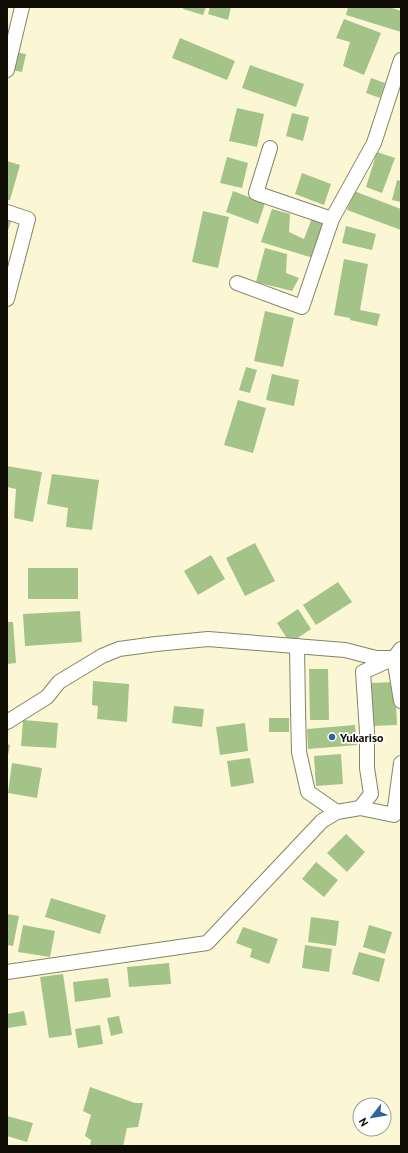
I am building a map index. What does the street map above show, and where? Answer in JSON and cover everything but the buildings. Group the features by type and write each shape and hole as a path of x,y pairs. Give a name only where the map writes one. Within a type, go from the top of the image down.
{"street":[{"path":"7,70 22,7"},
{"path":"236,283 302,307 332,220 374,142 401,60"},
{"path":"270,148 256,193 332,220"},
{"path":"7,212 28,218 7,300"},
{"path":"7,722 47,697 59,682 102,656 119,649 208,639 345,650 376,658 397,654"},
{"path":"297,646 299,752 308,792 337,812"},
{"path":"397,654 401,701"},
{"path":"360,808 371,794 367,768 367,732 363,672 397,654"},
{"path":"7,972 207,942 322,820 337,812 360,808 398,816 401,763"}],"place":[{"name":"Yukariso","path":"332,737"}]}
